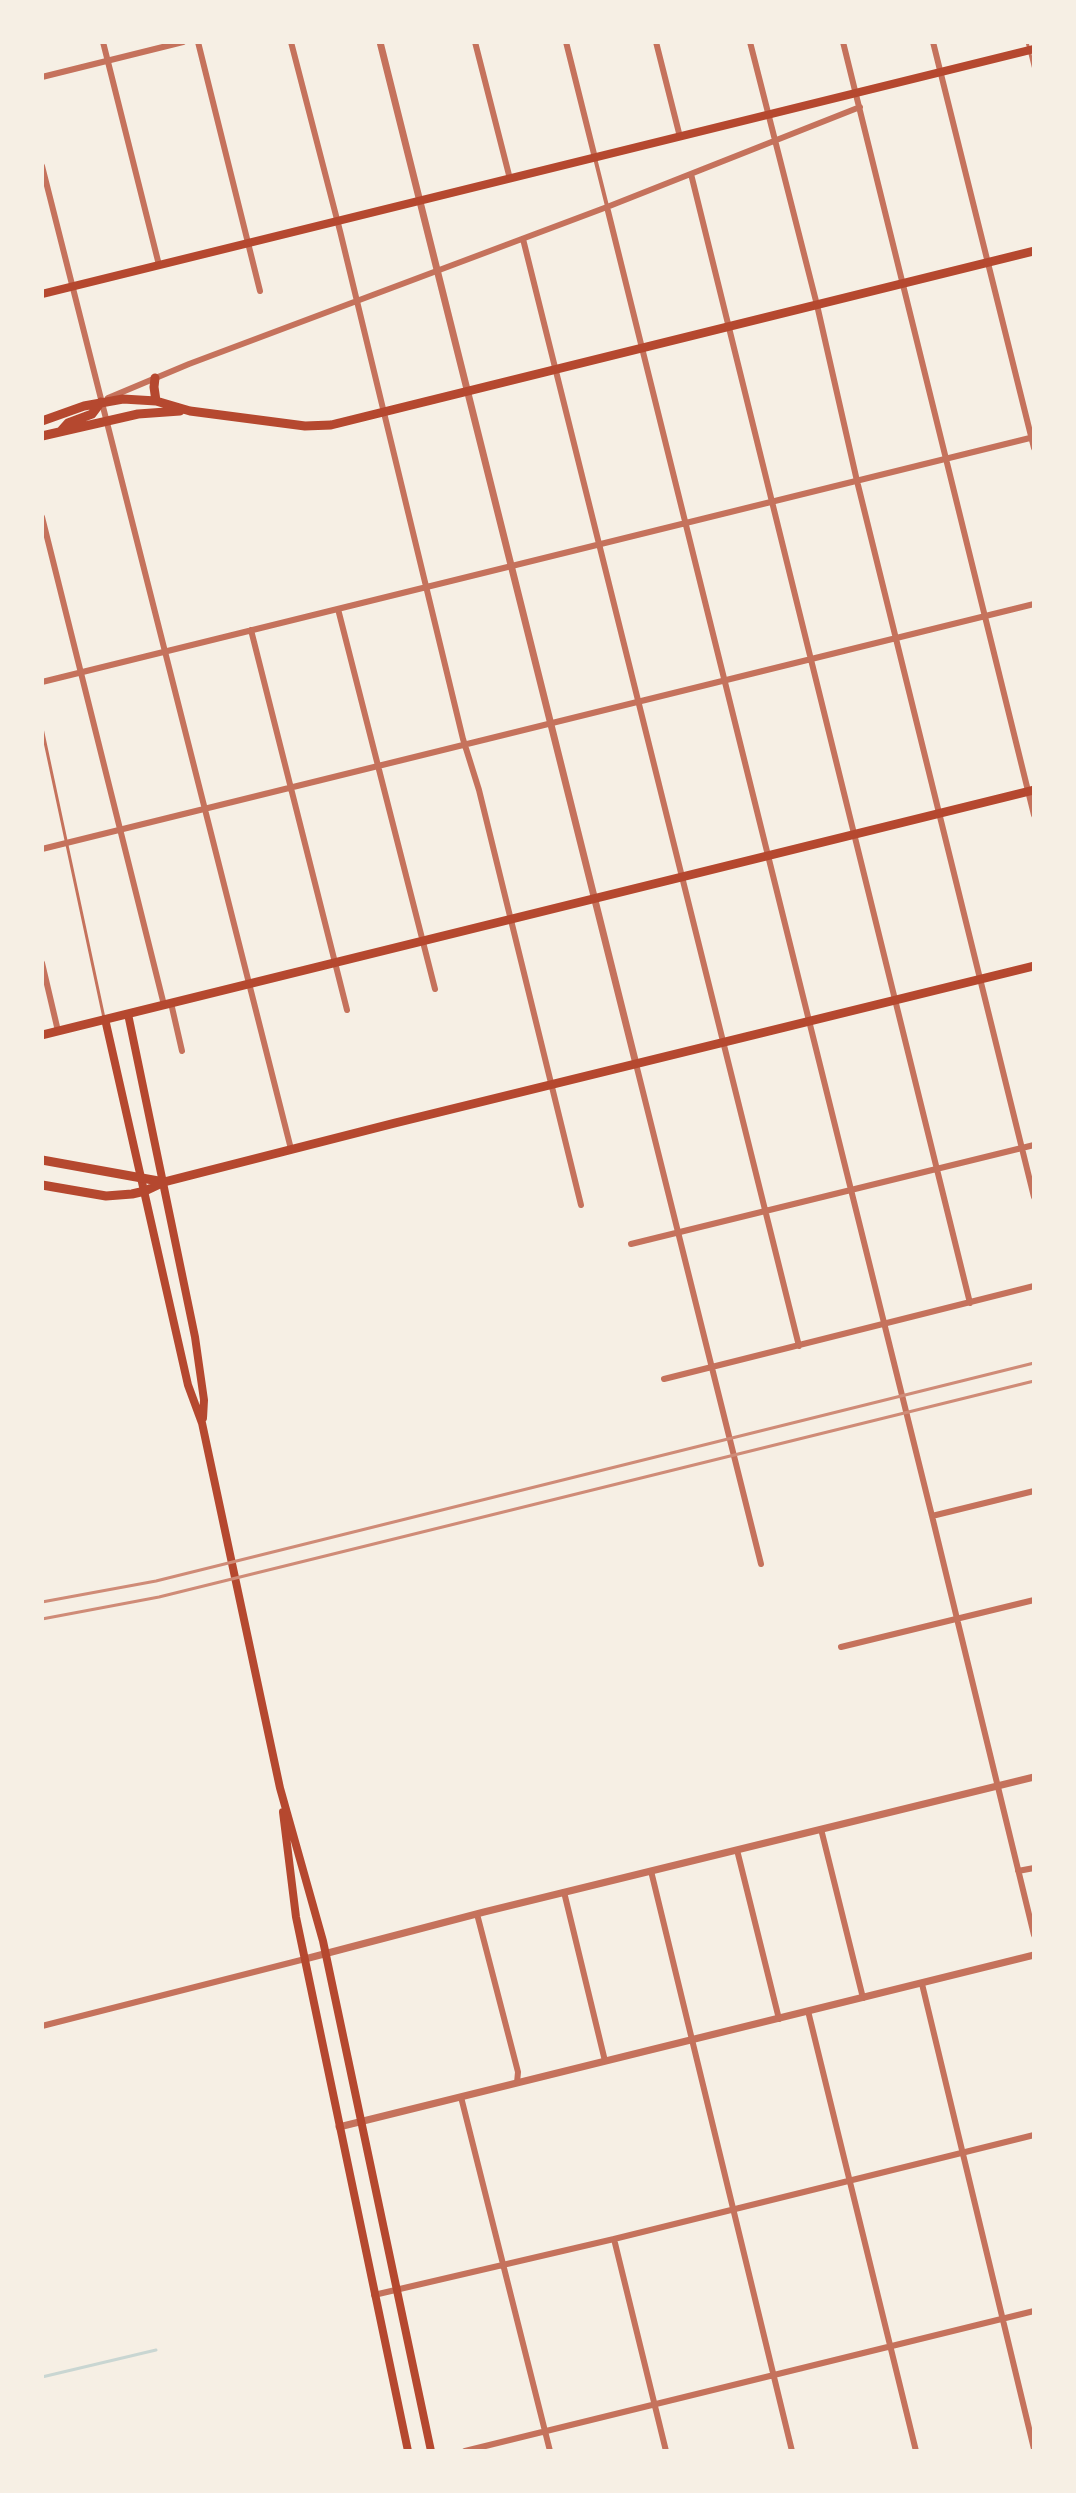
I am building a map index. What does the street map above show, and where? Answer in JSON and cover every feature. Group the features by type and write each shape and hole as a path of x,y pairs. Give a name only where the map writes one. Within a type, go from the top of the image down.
{"main road":[{"path":"42,294 941,72 1030,47"},
{"path":"42,421 101,402 123,399 156,401 190,411 317,426 383,413 1034,251"},
{"path":"155,378 156,401"},
{"path":"60,432 68,423 92,414 101,402"},
{"path":"42,436 138,414 190,411"},
{"path":"42,1035 1031,791"},
{"path":"42,1185 106,1196 145,1191 164,1182 291,1149 1034,966"},
{"path":"128,1014 195,1337 204,1400 202,1423"},
{"path":"105,1019 188,1385 202,1423 280,1788 326,1952 431,2451"},
{"path":"42,1160 164,1182"},
{"path":"280,1788 296,1917 408,2451"}],"street":[{"path":"103,42 159,265"},
{"path":"42,77 183,42"},
{"path":"198,42 260,291"},
{"path":"291,42 581,1205"},
{"path":"380,42 761,1564"},
{"path":"475,42 510,179"},
{"path":"566,42 1034,1935"},
{"path":"656,42 680,137"},
{"path":"750,42 1034,1197"},
{"path":"843,42 1031,791 1034,815"},
{"path":"933,42 1034,448"},
{"path":"101,402 155,378 607,207 860,107"},
{"path":"42,166 291,1149"},
{"path":"691,174 970,1303"},
{"path":"523,239 799,1346"},
{"path":"42,682 1033,437"},
{"path":"42,517 120,830 182,1051"},
{"path":"42,849 1034,604"},
{"path":"338,609 435,989"},
{"path":"251,630 347,1010"},
{"path":"42,963 58,1031"},
{"path":"631,1244 1034,1145"},
{"path":"664,1379 1034,1286"},
{"path":"932,1516 1034,1491"},
{"path":"841,1647 1034,1600"},
{"path":"42,2026 564,1892 1034,1777"},
{"path":"821,1829 863,1998"},
{"path":"737,1850 779,2019"},
{"path":"1018,1871 1034,1868"},
{"path":"651,1871 792,2451"},
{"path":"564,1892 605,2061"},
{"path":"477,1914 518,2072 517,2083"},
{"path":"339,2127 1034,1955"},
{"path":"922,1984 1034,2449"},
{"path":"808,2011 916,2451"},
{"path":"461,2097 550,2451"},
{"path":"374,2295 1034,2135"},
{"path":"614,2239 666,2451"},
{"path":"465,2451 1034,2311"}],"lane":[{"path":"1030,47 1034,70"},
{"path":"42,728 105,1019"}],"waterway":[{"path":"42,2377 156,2350"}],"railway":[{"path":"42,1602 156,1581 1034,1363"},
{"path":"42,1619 159,1597 1034,1381"}]}
